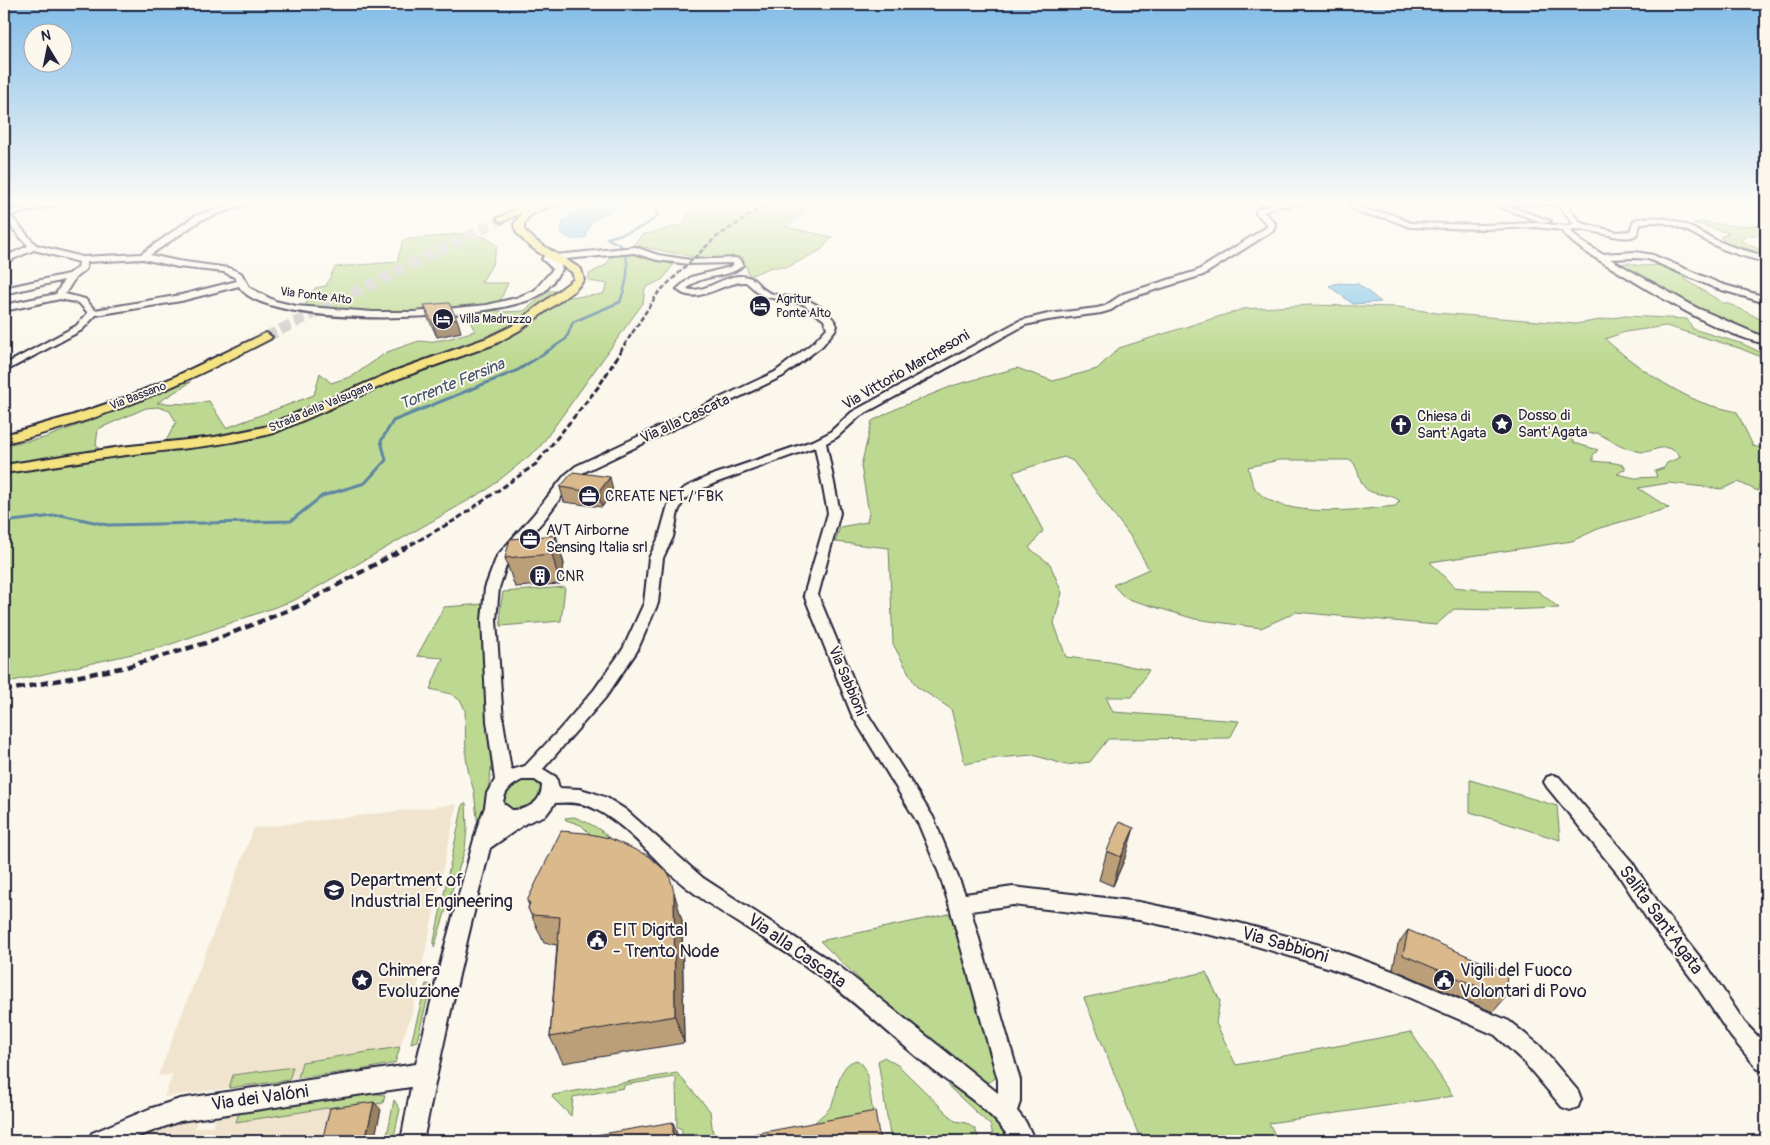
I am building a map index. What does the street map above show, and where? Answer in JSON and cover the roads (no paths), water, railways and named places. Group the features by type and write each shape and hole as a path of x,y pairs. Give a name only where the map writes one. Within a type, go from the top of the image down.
{"main road":[{"name":"Strada della Valsugana","path":"4,469 143,449 228,441 270,430 396,375 464,352 516,328 572,288 579,280 577,271 553,256"},
{"name":"Via Bassano","path":"4,439 80,418 144,395 195,373 266,337"}],"street":[{"name":"Via Ponte Alto","path":"66,255 82,260 143,256 178,264 226,270 238,275 246,290 264,300 296,309 386,316 487,308 519,300 541,290 559,268 546,258 553,256"},
{"name":"Via alla Cascata","path":"553,256 563,255"},
{"name":"Via alla Cascata","path":"504,782 495,720 489,620 492,588 502,559 539,517 569,478 580,469 779,374 818,344 832,328 831,322 808,302 800,299 766,295 760,291 755,282 749,280 731,279 723,281 702,293 686,292 683,290 683,286 695,279 732,269 739,265 738,262 733,260 687,261 658,255"},
{"name":"Via Vittorio Marchesoni","path":"530,772 596,699 619,667 642,629 652,601 656,558 666,534 672,507 678,499 705,482 819,442 833,434 856,414 1022,323 1108,308 1126,296 1200,273 1226,255"},
{"path":"1600,257 1645,256 1718,286 1766,300"},
{"path":"1600,257 1705,317 1766,341"},
{"path":"4,291 71,276 82,269 84,264 82,260"},
{"path":"60,296 71,276"},
{"path":"4,369 79,328 93,314 181,298 241,283"},
{"path":"4,308 60,296 82,301 93,314"},
{"name":"Via Sabbioni","path":"819,442 834,513 811,595 860,716 927,822 960,904 1008,1080 1009,1102 1003,1114"},
{"path":"412,1141 425,1074 452,957 498,789 504,782 521,773 539,773 550,782 551,796 539,810 520,818 484,842"},
{"name":"Salita Sant'Agata","path":"1553,782 1625,868 1656,916 1702,976 1738,1030 1766,1061"},
{"name":"Via alla Cascata","path":"551,796 572,794 588,797 608,807 697,884 818,962 1003,1114 1014,1125 1024,1141"},
{"path":"494,804 497,811 503,815 520,818"},
{"name":"Via Sabbioni","path":"960,904 1013,896 1138,911 1239,932 1327,957 1398,983 1502,1028 1531,1053 1570,1099"},
{"name":"Via dei Valóni","path":"100,1141 149,1120 180,1110 425,1074"}],"water":[{"path":"1338,283 1358,284 1381,302 1353,304 1329,286"}],"waterway":[{"name":"Torrente Fersina","path":"546,352 566,339 573,322 620,302 628,267 626,255"},
{"name":"Torrente Fersina","path":"4,522 61,515 108,525 291,521 322,496 365,483 386,460 381,441 393,421 518,370 548,351"}],"tunnel":[{"path":"266,337 429,255"}],"railway":[{"path":"620,352 658,293 697,255"},
{"path":"403,549 457,519 536,464 599,386 621,351"},
{"path":"4,691 126,667 212,641 301,605 405,548"}],"place":[{"name":"Agritur Ponte Alto","path":"760,306"},
{"name":"Villa Madruzzo","path":"443,319"},
{"name":"Dosso di Sant'Agata","path":"1502,424"},
{"name":"Chiesa di Sant'Agata","path":"1401,425"},
{"name":"CREATE NET / FBK","path":"589,496"},
{"name":"AVT Airborne Sensing Italia srl","path":"530,539"},
{"name":"CNR","path":"540,576"},
{"name":"Department of Industrial Engineering","path":"334,890"},
{"name":"EIT Digital - Trento Node","path":"597,940"},
{"name":"Chimera Evoluzione","path":"362,980"},
{"name":"Vigili del Fuoco Volontari di Povo","path":"1444,980"}]}
